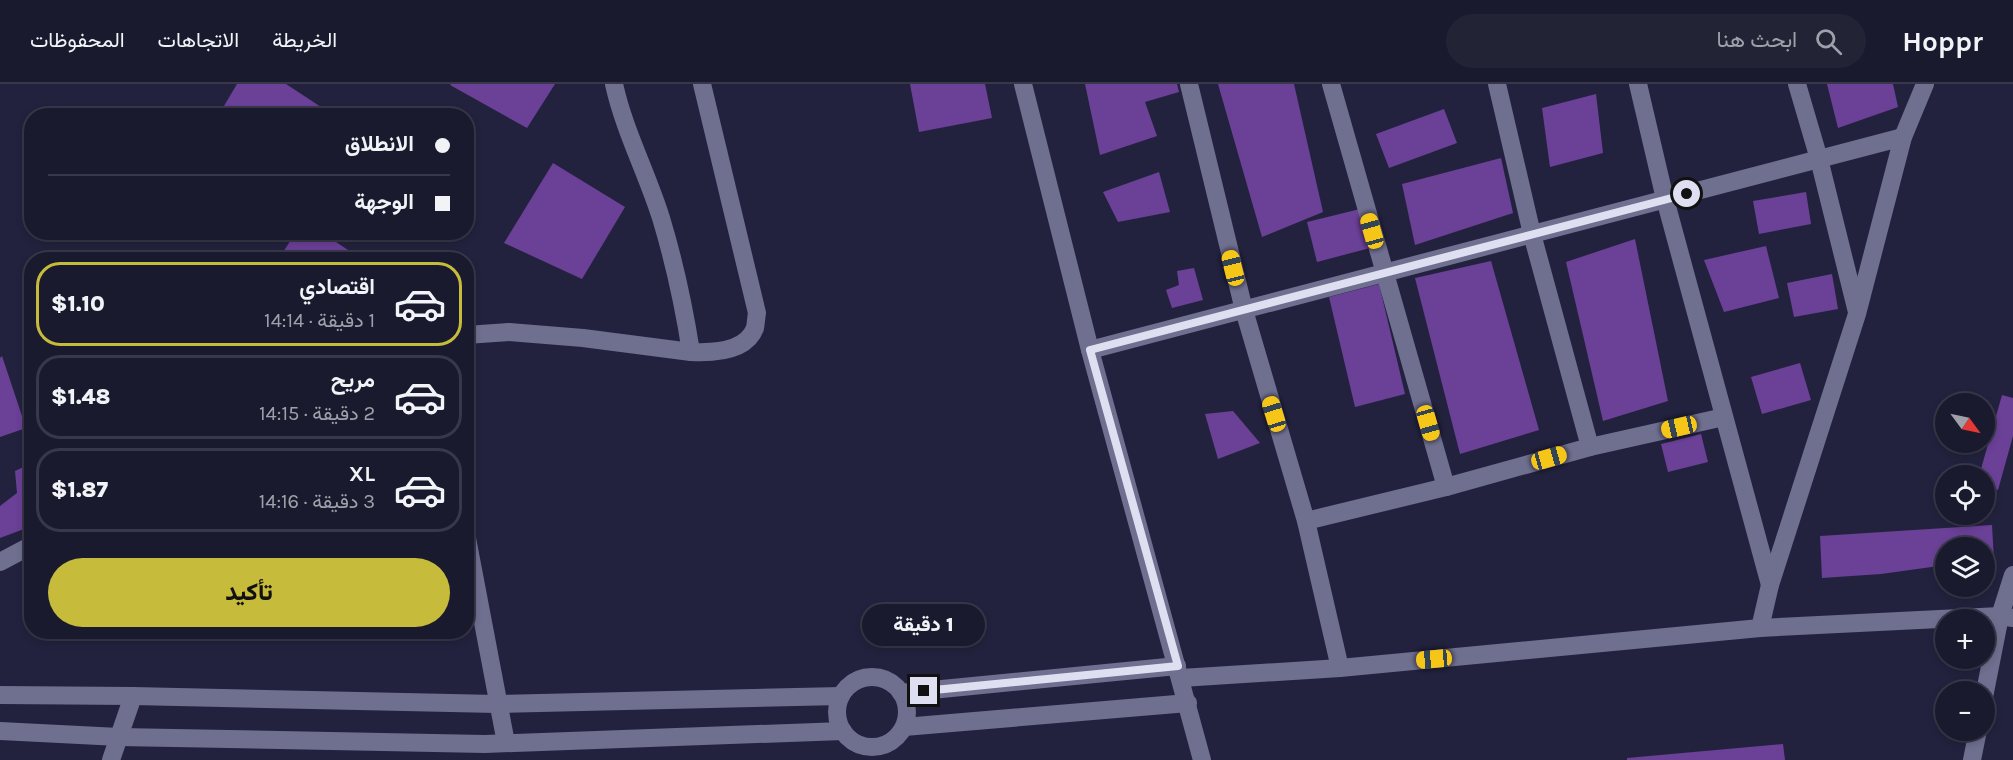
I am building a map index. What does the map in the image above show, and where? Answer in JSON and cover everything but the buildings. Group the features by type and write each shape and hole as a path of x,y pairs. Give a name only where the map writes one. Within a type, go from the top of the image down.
{"street":[{"path":"614,84 634,148 661,217 691,352"},
{"path":"474,334 510,332 583,338 691,352 730,349 745,342 755,329 757,313 702,84"},
{"path":"1023,84 1090,350 1202,760"},
{"path":"1189,84 1244,310 1306,521 1341,668"},
{"path":"1331,84 1446,487"},
{"path":"1497,84 1532,234 1590,447"},
{"path":"1638,84 1665,199 1770,585"},
{"path":"1797,84 1819,159 1857,314"},
{"path":"1760,628 1770,585 1857,314 1903,137 1925,84"},
{"path":"1090,350 1903,137"},
{"path":"1306,521 1446,487 1590,447 1724,417"},
{"path":"0,562 24,549"},
{"path":"1989,681 2007,617 2013,575"},
{"path":"474,577 506,743"},
{"path":"901,693 1179,672 1341,668 1760,628 2007,617"},
{"path":"870,677 884,679 896,686 901,693 907,713 904,727 896,738 873,754 847,737 840,726 837,713 841,696 846,688 857,680 870,677"},
{"path":"0,695 497,704 841,696"},
{"path":"111,760 133,696"},
{"path":"904,727 1188,703"},
{"path":"0,731 119,737 506,743 843,731"},
{"path":"1972,760 1976,741"}],"route":[{"path":"924,691 1178,666 1090,350 1687,194"}]}
